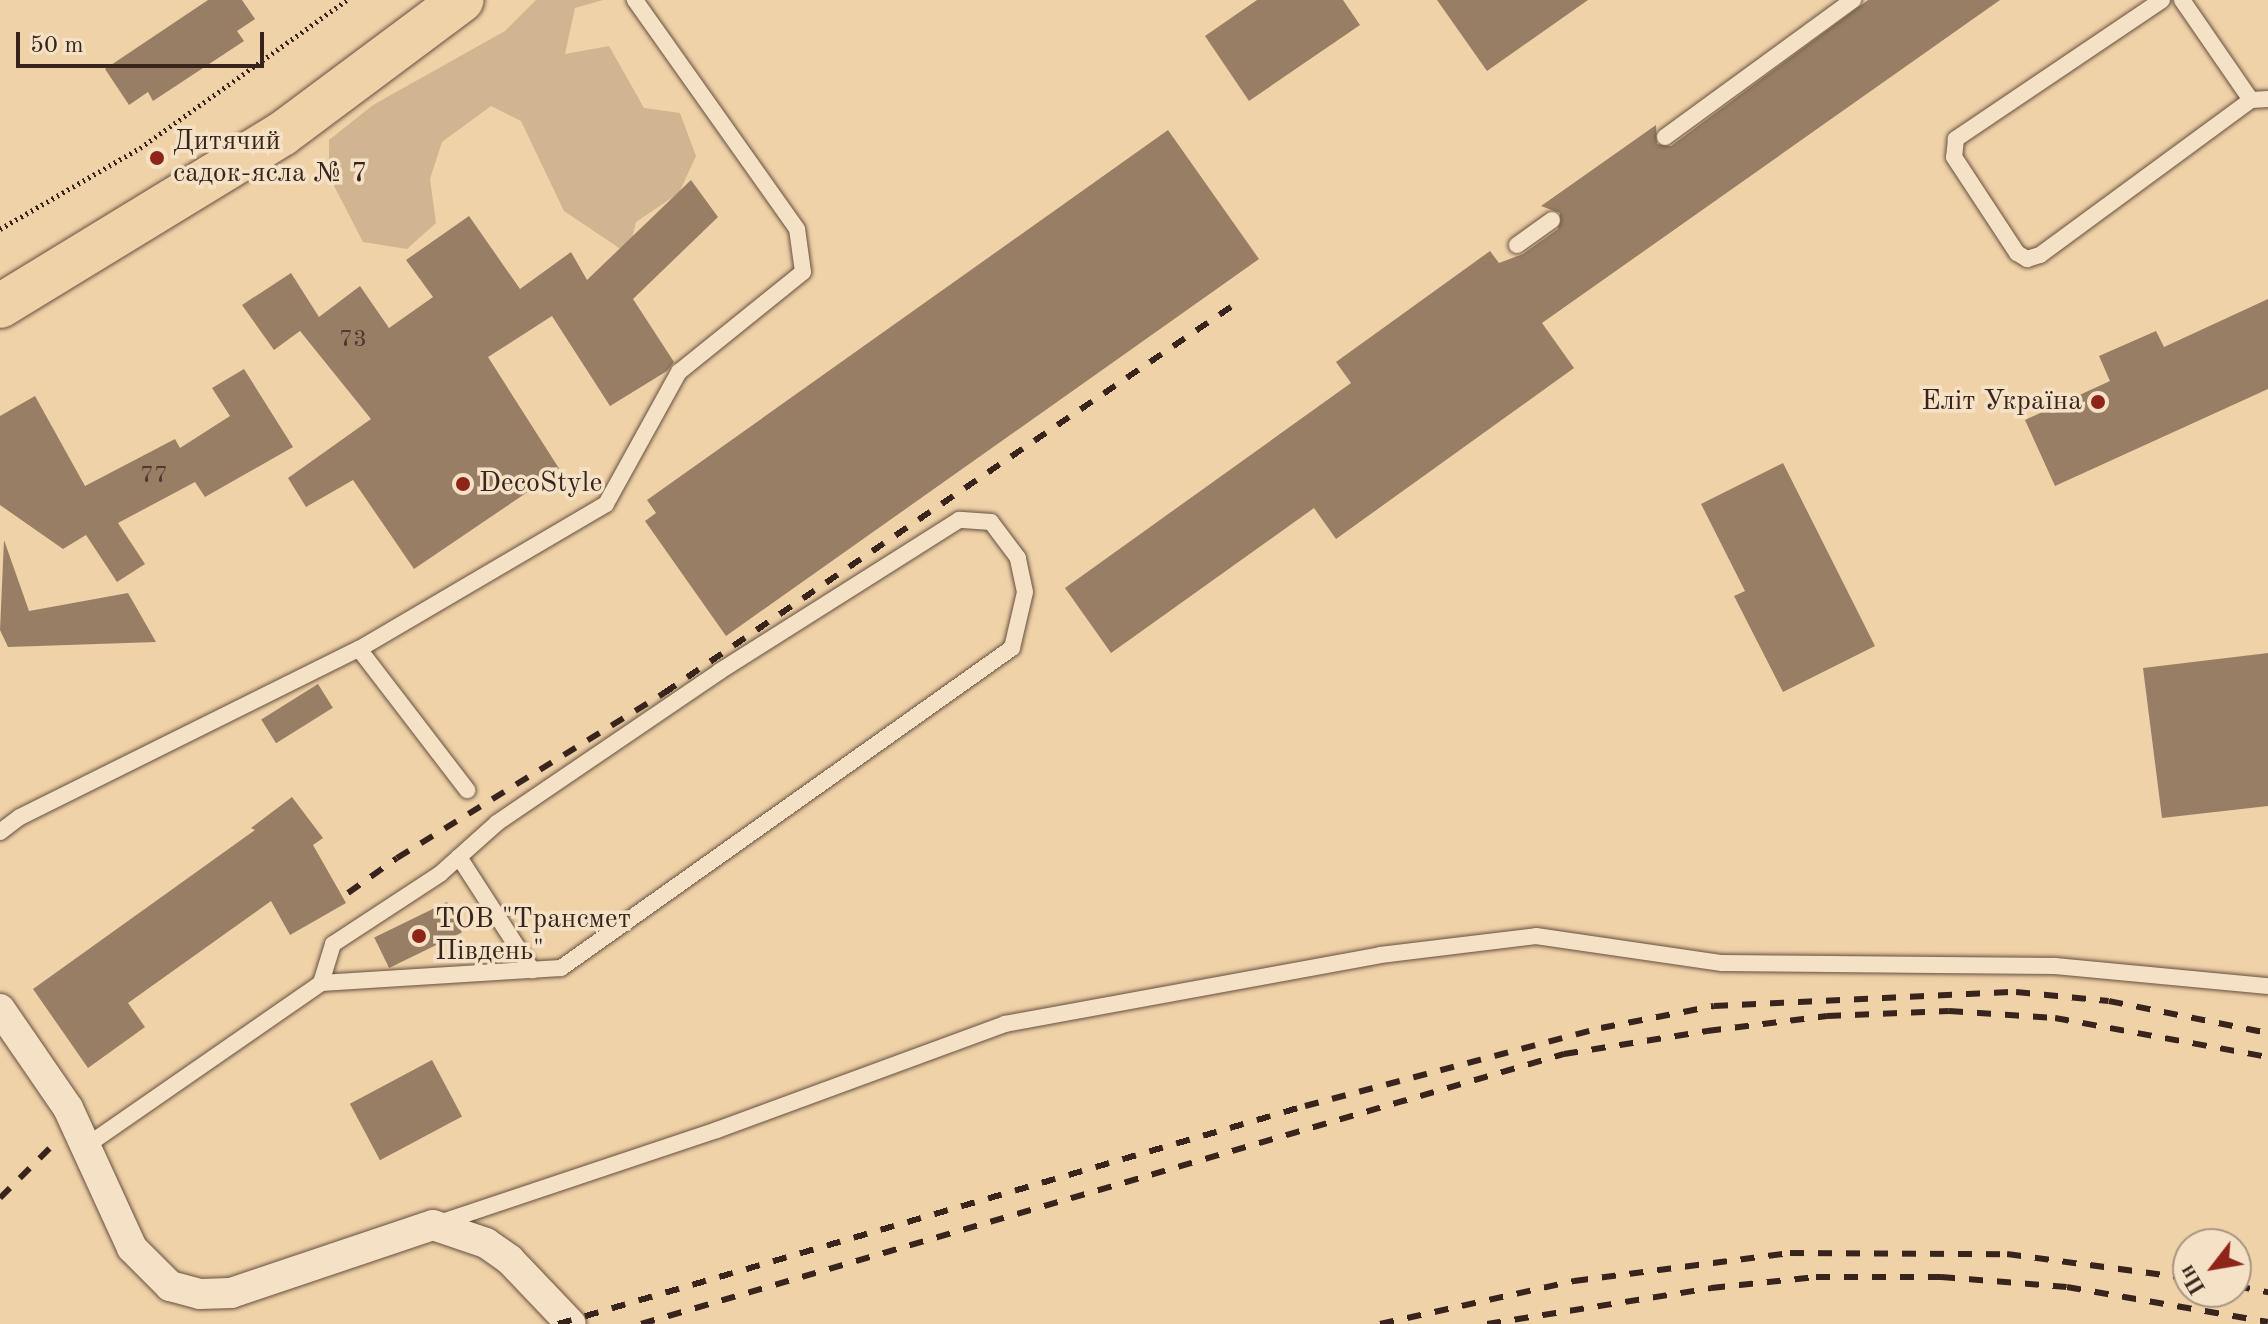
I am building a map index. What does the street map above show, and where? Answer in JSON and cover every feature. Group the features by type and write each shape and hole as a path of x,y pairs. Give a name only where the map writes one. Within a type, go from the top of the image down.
{"main road":[{"path":"0,306 282,134 462,0"}],"street":[{"path":"0,1009 45,1069 86,1146 112,1210 149,1270 170,1286 200,1294 231,1293 433,1225 472,1237 510,1260 571,1324"}],"lane":[{"path":"0,832 34,810 359,649 606,504 679,372 803,272 797,229 635,0"},
{"path":"1665,137 1853,0"},
{"path":"2162,0 1956,139 1954,157 2017,253 2027,259 2040,255 2259,100 2182,0"},
{"path":"1517,245 1552,220"},
{"path":"86,1146 321,983 561,968 1012,648 1025,592 1018,558 991,522 959,520 719,672 497,823 459,857 333,944 321,983"},
{"path":"359,649 467,790"},
{"path":"459,857 532,970"},
{"path":"433,1225 717,1130 1005,1024 1380,955 1536,936 1722,963 2055,966 2268,986"}],"path":[{"path":"0,229 140,148 347,0"}],"shaded area":[{"path":"536,0 603,0 575,8 565,54 609,46 644,108 680,113 696,156 679,193 636,222 628,254 564,211 521,121 491,106 442,142 430,179 436,223 407,249 363,242 329,176 329,140 373,105 505,31"}],"building":[{"path":"208,0 242,0 255,19 237,31 244,41 153,101 148,92 129,105 105,69"},
{"path":"1257,0 1343,0 1360,25 1249,101 1205,36"},
{"path":"1437,0 1588,0 1487,71"},
{"path":"1868,0 2000,0 1542,323 1574,368 1336,539 1314,508 1111,653 1065,588 1351,383 1336,362 1490,251 1499,263 1523,254 1558,229 1560,213 1541,206 1656,125 1657,144 1671,146"},
{"path":"1168,130 1259,259 726,636 645,521 656,513 647,500"},
{"path":"691,180 718,217 633,299 674,362 667,371 610,406 552,316 488,357 560,470 414,569 353,480 306,507 288,478 371,419 300,331 304,328 274,350 242,305 291,273 319,317 360,286 389,328 433,297 406,260 469,216 520,289 571,252 587,280"},
{"path":"2268,299 2268,389 2055,486 2025,420 2110,381 2099,356 2156,331 2164,347"},
{"path":"244,369 293,447 205,497 195,482 118,523 145,564 117,582 86,535 63,549 0,505 0,416 35,396 85,486 175,439 180,448 230,416 212,388"},
{"path":"1783,463 1875,646 1783,692 1734,596 1745,591 1701,504"},
{"path":"4,540 29,611 128,593 156,642 8,647 0,630"},
{"path":"2268,653 2268,806 2162,818 2143,668"},
{"path":"318,684 333,708 276,743 261,720"},
{"path":"292,797 323,838 313,845 346,903 290,935 271,901 128,1003 145,1027 88,1068 33,989 255,830 251,828"},
{"name":"ТОВ \"Трансмет Південь\"","path":"447,902 462,933 389,968 374,938"},
{"path":"432,1060 462,1117 380,1160 350,1104"}],"railway":[{"path":"348,893 397,858 664,693 1238,302"},
{"path":"558,1324 1305,1106 1601,1028 1714,1006 2016,992 2109,1001 2268,1033"},
{"path":"641,1324 1564,1054 1827,1016 1949,1011 2055,1018 2268,1057"},
{"path":"0,1198 53,1145"},
{"path":"1380,1324 1574,1281 1790,1253 2007,1254 2172,1276"},
{"path":"1487,1324 1711,1288 1816,1277 1941,1277 2067,1287 2268,1322"},
{"path":"2252,1289 2268,1292"}],"place":[{"name":"Дитячий садок-ясла № 7","path":"157,158"},
{"name":"Еліт Україна","path":"2098,402"},
{"name":"DecoStyle","path":"463,484"},
{"name":"ТОВ \"Трансмет Південь\"","path":"419,936"}]}
